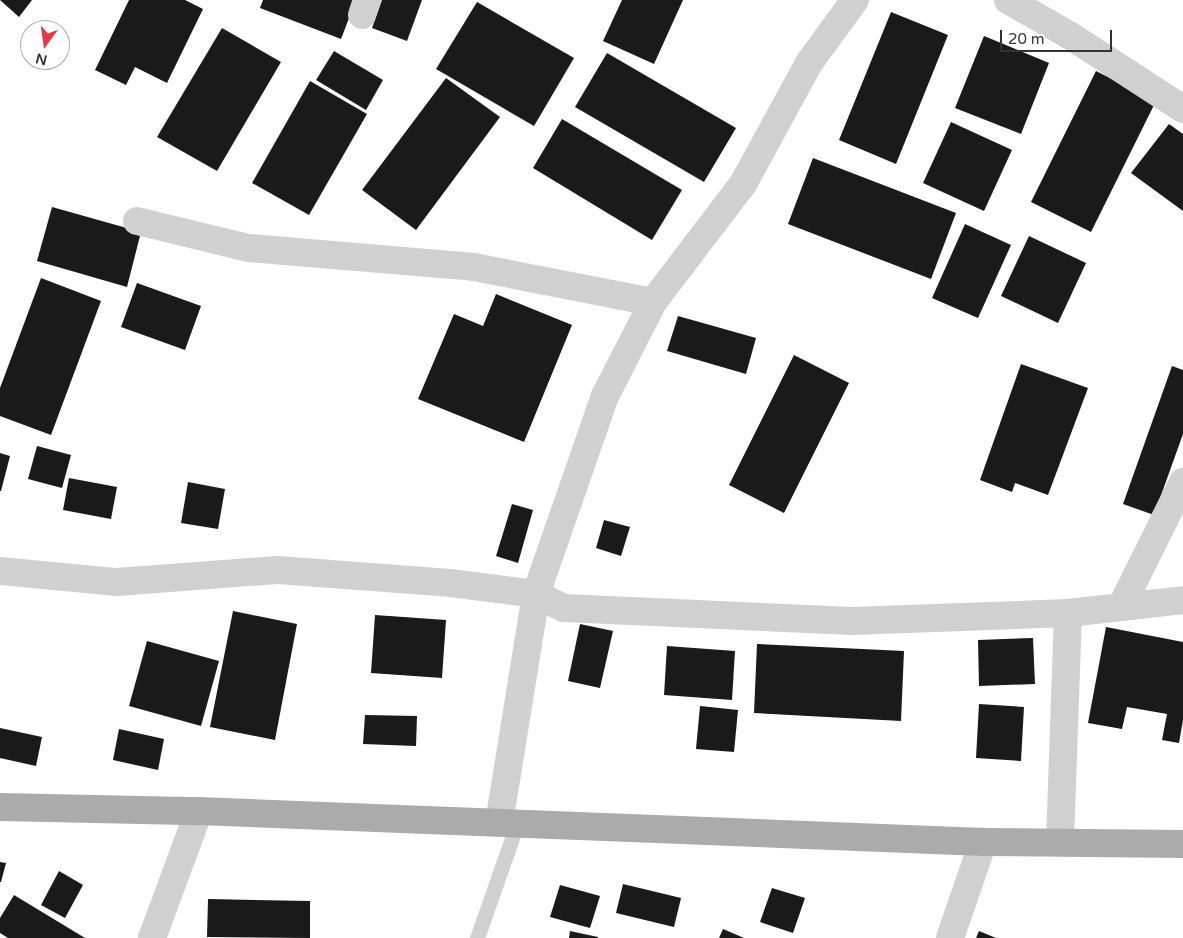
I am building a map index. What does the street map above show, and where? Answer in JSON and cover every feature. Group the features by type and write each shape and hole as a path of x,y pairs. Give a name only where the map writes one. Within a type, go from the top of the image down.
{"main road":[{"path":"0,807 198,810 983,842 1183,844"}],"street":[{"path":"508,824 536,594 605,396 654,302 743,184 809,63 855,0"},
{"path":"1008,0 1068,35 1183,109"},
{"path":"137,221 249,248 474,267 654,302"},
{"path":"1121,607 1183,482"},
{"path":"0,571 117,582 278,570 450,583 536,594 564,608 852,621 1068,613 1183,600"},
{"path":"1060,842 1068,613"},
{"path":"152,938 198,810"},
{"path":"950,938 983,842"}],"lane":[{"path":"477,938 508,824"}],"building":[{"path":"0,0 32,0 19,17"},
{"path":"129,0 185,0 203,9 167,83 135,67 126,85 95,70"},
{"path":"263,0 356,0 341,39 260,8"},
{"path":"382,0 422,0 407,41 372,28"},
{"path":"622,0 683,0 654,64 603,41"},
{"path":"477,2 574,58 534,126 436,69"},
{"path":"891,12 948,35 896,164 839,140"},
{"path":"222,28 281,62 217,171 157,137"},
{"path":"984,36 1049,63 1021,134 955,108"},
{"path":"334,51 383,80 366,110 316,80"},
{"path":"607,53 736,128 704,182 575,107"},
{"path":"1096,71 1156,101 1091,232 1031,202"},
{"path":"446,78 500,117 416,230 362,190"},
{"path":"310,81 367,114 309,215 252,183"},
{"path":"562,119 682,190 652,240 533,168"},
{"path":"951,122 1012,150 984,211 923,183"},
{"path":"1169,124 1183,134 1183,211 1131,173"},
{"path":"813,158 956,213 931,279 788,224"},
{"path":"52,207 141,232 127,287 37,261"},
{"path":"965,224 1011,245 978,318 932,298"},
{"path":"1029,236 1086,263 1058,323 1001,296"},
{"path":"41,278 101,301 51,435 0,416 0,388"},
{"path":"137,283 201,306 185,350 121,327"},
{"path":"496,294 572,325 524,442 418,399 454,314 483,326"},
{"path":"678,316 756,338 746,374 667,351"},
{"path":"794,355 849,383 784,513 729,485"},
{"path":"1021,364 1088,388 1048,495 1015,483 1012,492 980,480"},
{"path":"1172,366 1183,370 1183,434 1154,515 1123,504"},
{"path":"37,446 71,455 62,488 28,479"},
{"path":"0,453 10,456 1,491 0,491"},
{"path":"69,478 117,487 111,519 63,510"},
{"path":"188,482 225,489 218,529 181,523"},
{"path":"512,504 533,510 518,563 496,556"},
{"path":"604,520 630,527 621,556 596,548"},
{"path":"233,611 297,624 275,740 210,727"},
{"path":"375,615 446,620 442,678 371,673"},
{"path":"580,624 613,631 600,688 568,681"},
{"path":"1106,627 1183,642 1183,720 1179,743 1162,740 1167,714 1127,707 1122,729 1088,723"},
{"path":"1033,638 1035,684 979,686 978,640"},
{"path":"147,641 219,661 201,726 129,706"},
{"path":"757,644 904,651 901,721 754,713"},
{"path":"667,646 735,651 732,700 664,695"},
{"path":"979,704 1024,707 1021,761 976,758"},
{"path":"700,706 738,710 734,752 696,749"},
{"path":"365,715 417,716 416,746 363,744"},
{"path":"0,728 42,737 36,766 0,758"},
{"path":"119,729 164,739 158,770 113,760"},
{"path":"0,862 6,863 1,882 0,882"},
{"path":"59,871 83,885 65,918 41,905"},
{"path":"623,884 681,898 674,927 616,913"},
{"path":"560,885 600,896 590,928 550,917"},
{"path":"772,888 805,898 793,933 760,922"},
{"path":"14,895 85,938 8,938 0,933 0,918"},
{"path":"208,899 310,901 310,938 207,937"},
{"path":"723,929 744,938 719,938"},
{"path":"570,931 598,937 598,938 569,938"},
{"path":"979,931 996,938 976,938"}]}
